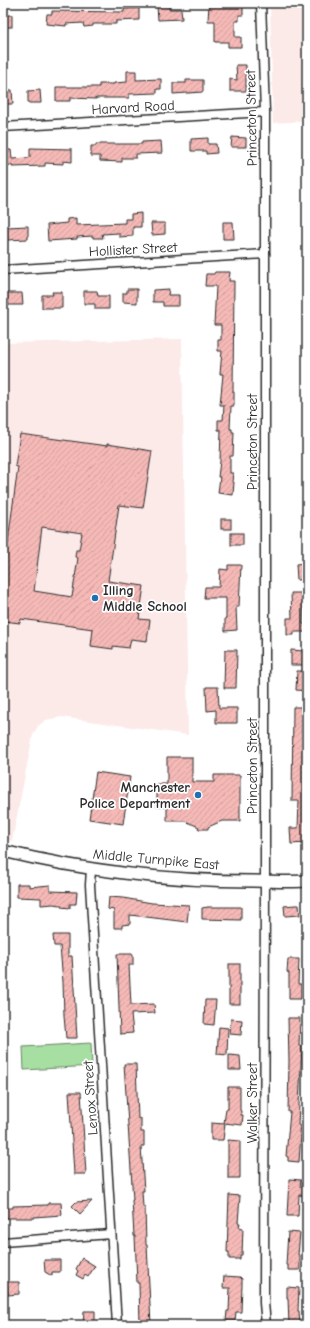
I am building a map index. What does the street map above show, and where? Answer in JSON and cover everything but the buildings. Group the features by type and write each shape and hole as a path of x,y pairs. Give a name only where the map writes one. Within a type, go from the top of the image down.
{"main road":[{"name":"Middle Turnpike East","path":"3,851 91,869 142,876 190,880 307,880"}],"street":[{"name":"Princeton Street","path":"261,3 265,112 265,881"},
{"name":"Harvard Road","path":"3,127 265,112"},
{"name":"Hollister Street","path":"3,270 265,254"},
{"name":"Lenox Street","path":"91,869 90,885 117,1325"},
{"name":"Walker Street","path":"265,881 264,1303 266,1325"},
{"path":"3,1242 111,1234"}],"shaded area":[{"path":"270,3 307,3 307,121 273,123"},
{"name":"Illing Middle School","path":"182,339 188,735 61,717 46,720 38,726 33,735 12,841 3,839 3,343"}],"green space":[{"path":"91,1043 92,1066 24,1070 23,1047"}],"place":[{"name":"Illing Middle School","path":"95,598"},
{"name":"Manchester Police Department","path":"198,795"}]}
